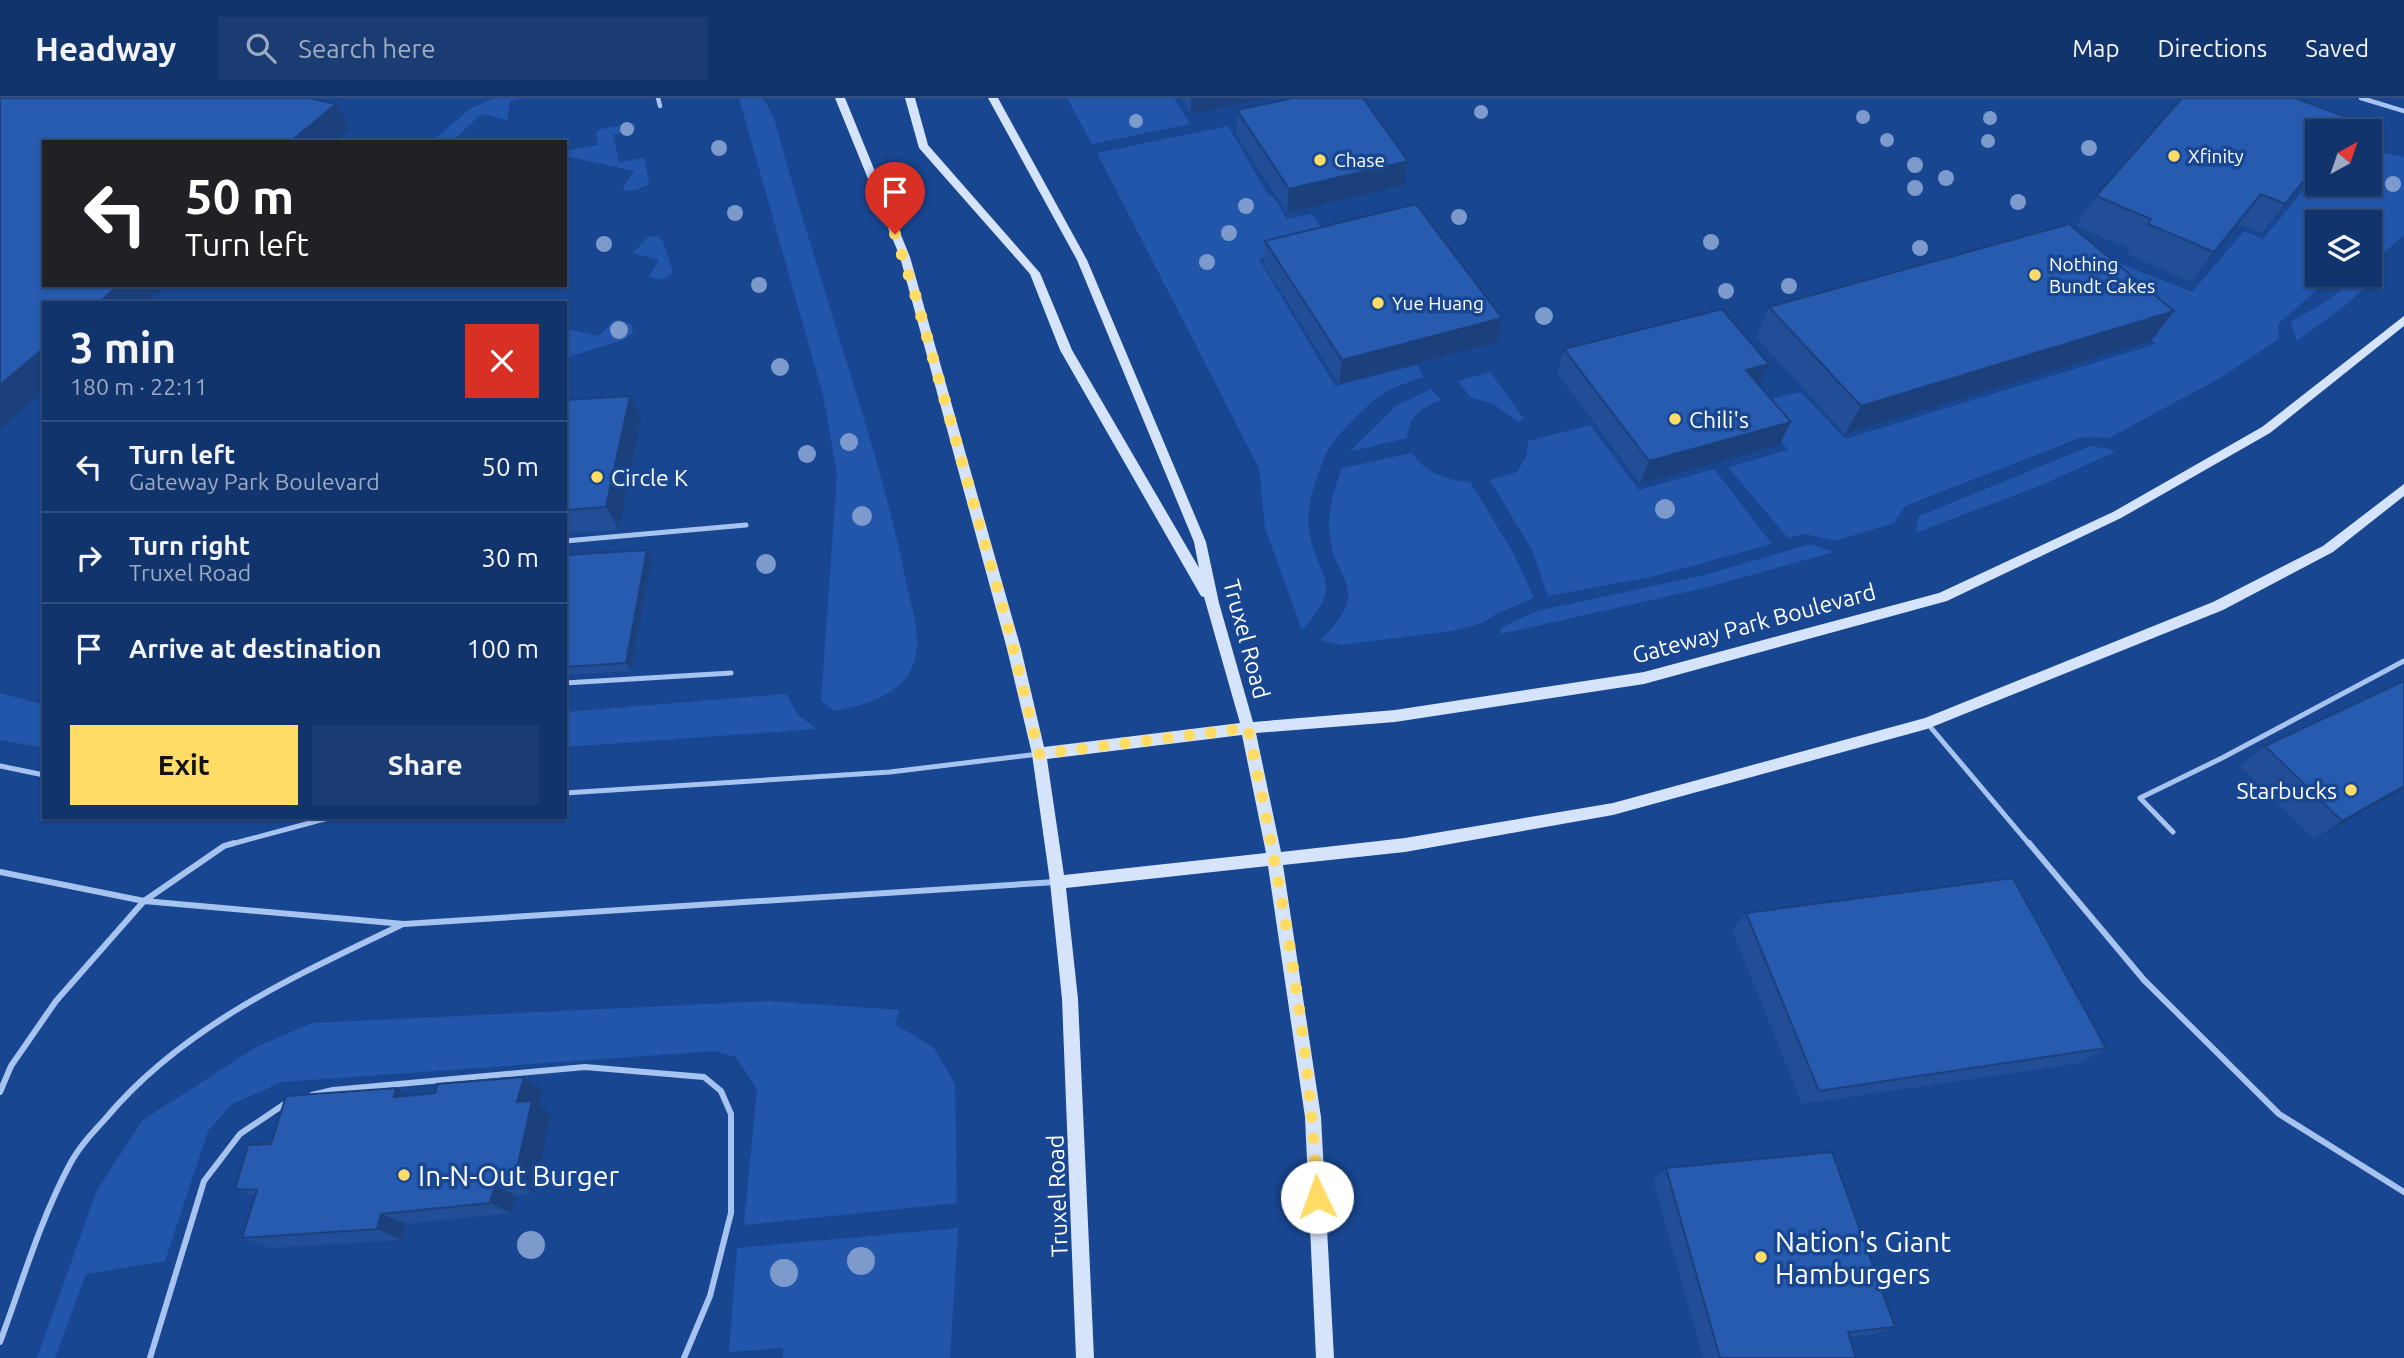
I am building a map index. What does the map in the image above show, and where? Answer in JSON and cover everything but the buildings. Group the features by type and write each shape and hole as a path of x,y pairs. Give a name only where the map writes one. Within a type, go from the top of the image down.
{"main road":[{"name":"Truxel Road","path":"840,98 905,257 1014,649 1039,754 1058,882 1070,999 1085,1358"},
{"path":"910,98 923,146 1035,273 1066,350 1212,603"},
{"name":"Truxel Road","path":"993,98 1082,260 1200,542 1212,603 1248,728 1275,860 1313,1116 1325,1358"},
{"name":"Gateway Park Boulevard","path":"1039,754 1248,728 1395,716 1644,678 1942,597 2117,515 2266,430 2404,320"},
{"path":"1058,882 1405,845 1613,809 1927,723 2218,606 2328,549 2404,489"}],"lane":[{"path":"657,98 660,106"},
{"path":"2361,98 2404,111"},
{"path":"567,541 746,525"},
{"path":"2173,832 2140,798 2222,758 2404,661"},
{"path":"567,683 731,673"},
{"path":"1927,723 2144,980 2279,1114 2404,1192"},
{"path":"567,793 890,772 1039,754"},
{"path":"0,766 42,775"},
{"path":"0,1092 11,1066 55,1001 144,901 224,846 325,819"},
{"path":"0,872 144,901 404,924 1058,882"},
{"path":"0,1342 71,1163 114,1105 160,1062 200,1032 306,971 404,924"},
{"path":"307,1097 332,1090 585,1067 704,1077 721,1091 731,1114 731,1213 710,1296 684,1358"},
{"path":"150,1358 204,1181 240,1134 281,1104 294,1100"}],"shaded area":[{"path":"494,98 526,98 510,101 507,120 481,114 454,140 433,140 470,109"},
{"path":"739,98 763,98 774,118 878,468 899,546 916,626 916,656 907,676 900,684 891,692 869,702 835,711 821,701 837,474 823,395"},
{"path":"1067,98 1174,98 1190,124 1092,144"},
{"path":"635,123 636,129 613,135 619,162 644,158 648,185 636,190 622,190 634,171 567,156 567,151 598,145 596,132"},
{"path":"1228,126 1268,195 1274,198 1287,219 1312,214 1329,240 1259,259 1335,386 1417,365 1424,377 1389,390 1373,402 1344,429 1325,456 1312,492 1308,519 1312,545 1326,589 1316,613 1302,630 1265,528 1259,468 1097,153"},
{"path":"2382,152 2404,157 2404,235 2382,255 2382,210 2305,210 2305,287 2320,287 2278,324 2279,339 2222,377 2109,438 2082,437 1905,506 1894,523 1835,541 1805,534 1788,538 1728,467 1788,450 1765,423 1765,400 1801,392 1845,439 2156,344 2058,258 2110,260 2192,292 2244,231 2263,239 2305,188 2305,196 2382,196"},
{"path":"657,236 663,241 673,273 662,279 649,276 659,260 633,253 648,237"},
{"path":"2344,287 2366,287 2297,341 2291,322 2330,299"},
{"path":"615,319 631,324 633,333 623,340 567,357 567,330 599,336"},
{"path":"1490,372 1524,419 1518,422 1492,403 1471,398 1458,381"},
{"path":"1431,389 1441,400 1417,414 1410,424 1407,438 1349,452 1396,406"},
{"path":"1590,425 1639,490 1714,469 1772,544 1651,577 1548,596 1532,550 1490,480 1517,472 1526,457 1528,441"},
{"path":"2091,446 2115,452 2039,486 1915,533 1919,516"},
{"path":"1412,453 1423,466 1437,474 1470,482 1514,554 1534,598 1482,623 1453,631 1340,645 1321,640 1341,616 1348,599 1346,583 1332,546 1329,523 1334,491 1342,468"},
{"path":"1811,544 1834,552 1700,589 1501,634 1500,628 1537,611 1704,575"},
{"path":"0,693 42,704 42,748 0,740"},
{"path":"786,694 798,715 817,729 567,747 567,712"},
{"path":"769,1001 900,1010 895,1024 934,1048 955,1084 957,1203 744,1225 757,1089 736,1057 715,1051 282,1082 232,1104 208,1131 165,1261 86,1274 55,1358 37,1358 97,1190 143,1120 258,1046 313,1023"},
{"path":"958,1228 950,1358 783,1358 783,1348 729,1352 737,1248"}],"place":[{"name":"Xfinity","path":"2174,156"},
{"name":"Chase","path":"1320,160"},
{"name":"Nothing Bundt Cakes","path":"2035,275"},
{"name":"Yue Huang","path":"1378,303"},
{"name":"Chili's","path":"1675,419"},
{"name":"Circle K","path":"597,477"},
{"name":"Starbucks","path":"2351,790"},
{"name":"In-N-Out Burger","path":"404,1175"},
{"name":"Nation's Giant Hamburgers","path":"1761,1257"}],"route":[{"path":"895,234 905,257 1007,623 1039,754 1248,728 1275,860 1310,1091 1317,1197"}]}
